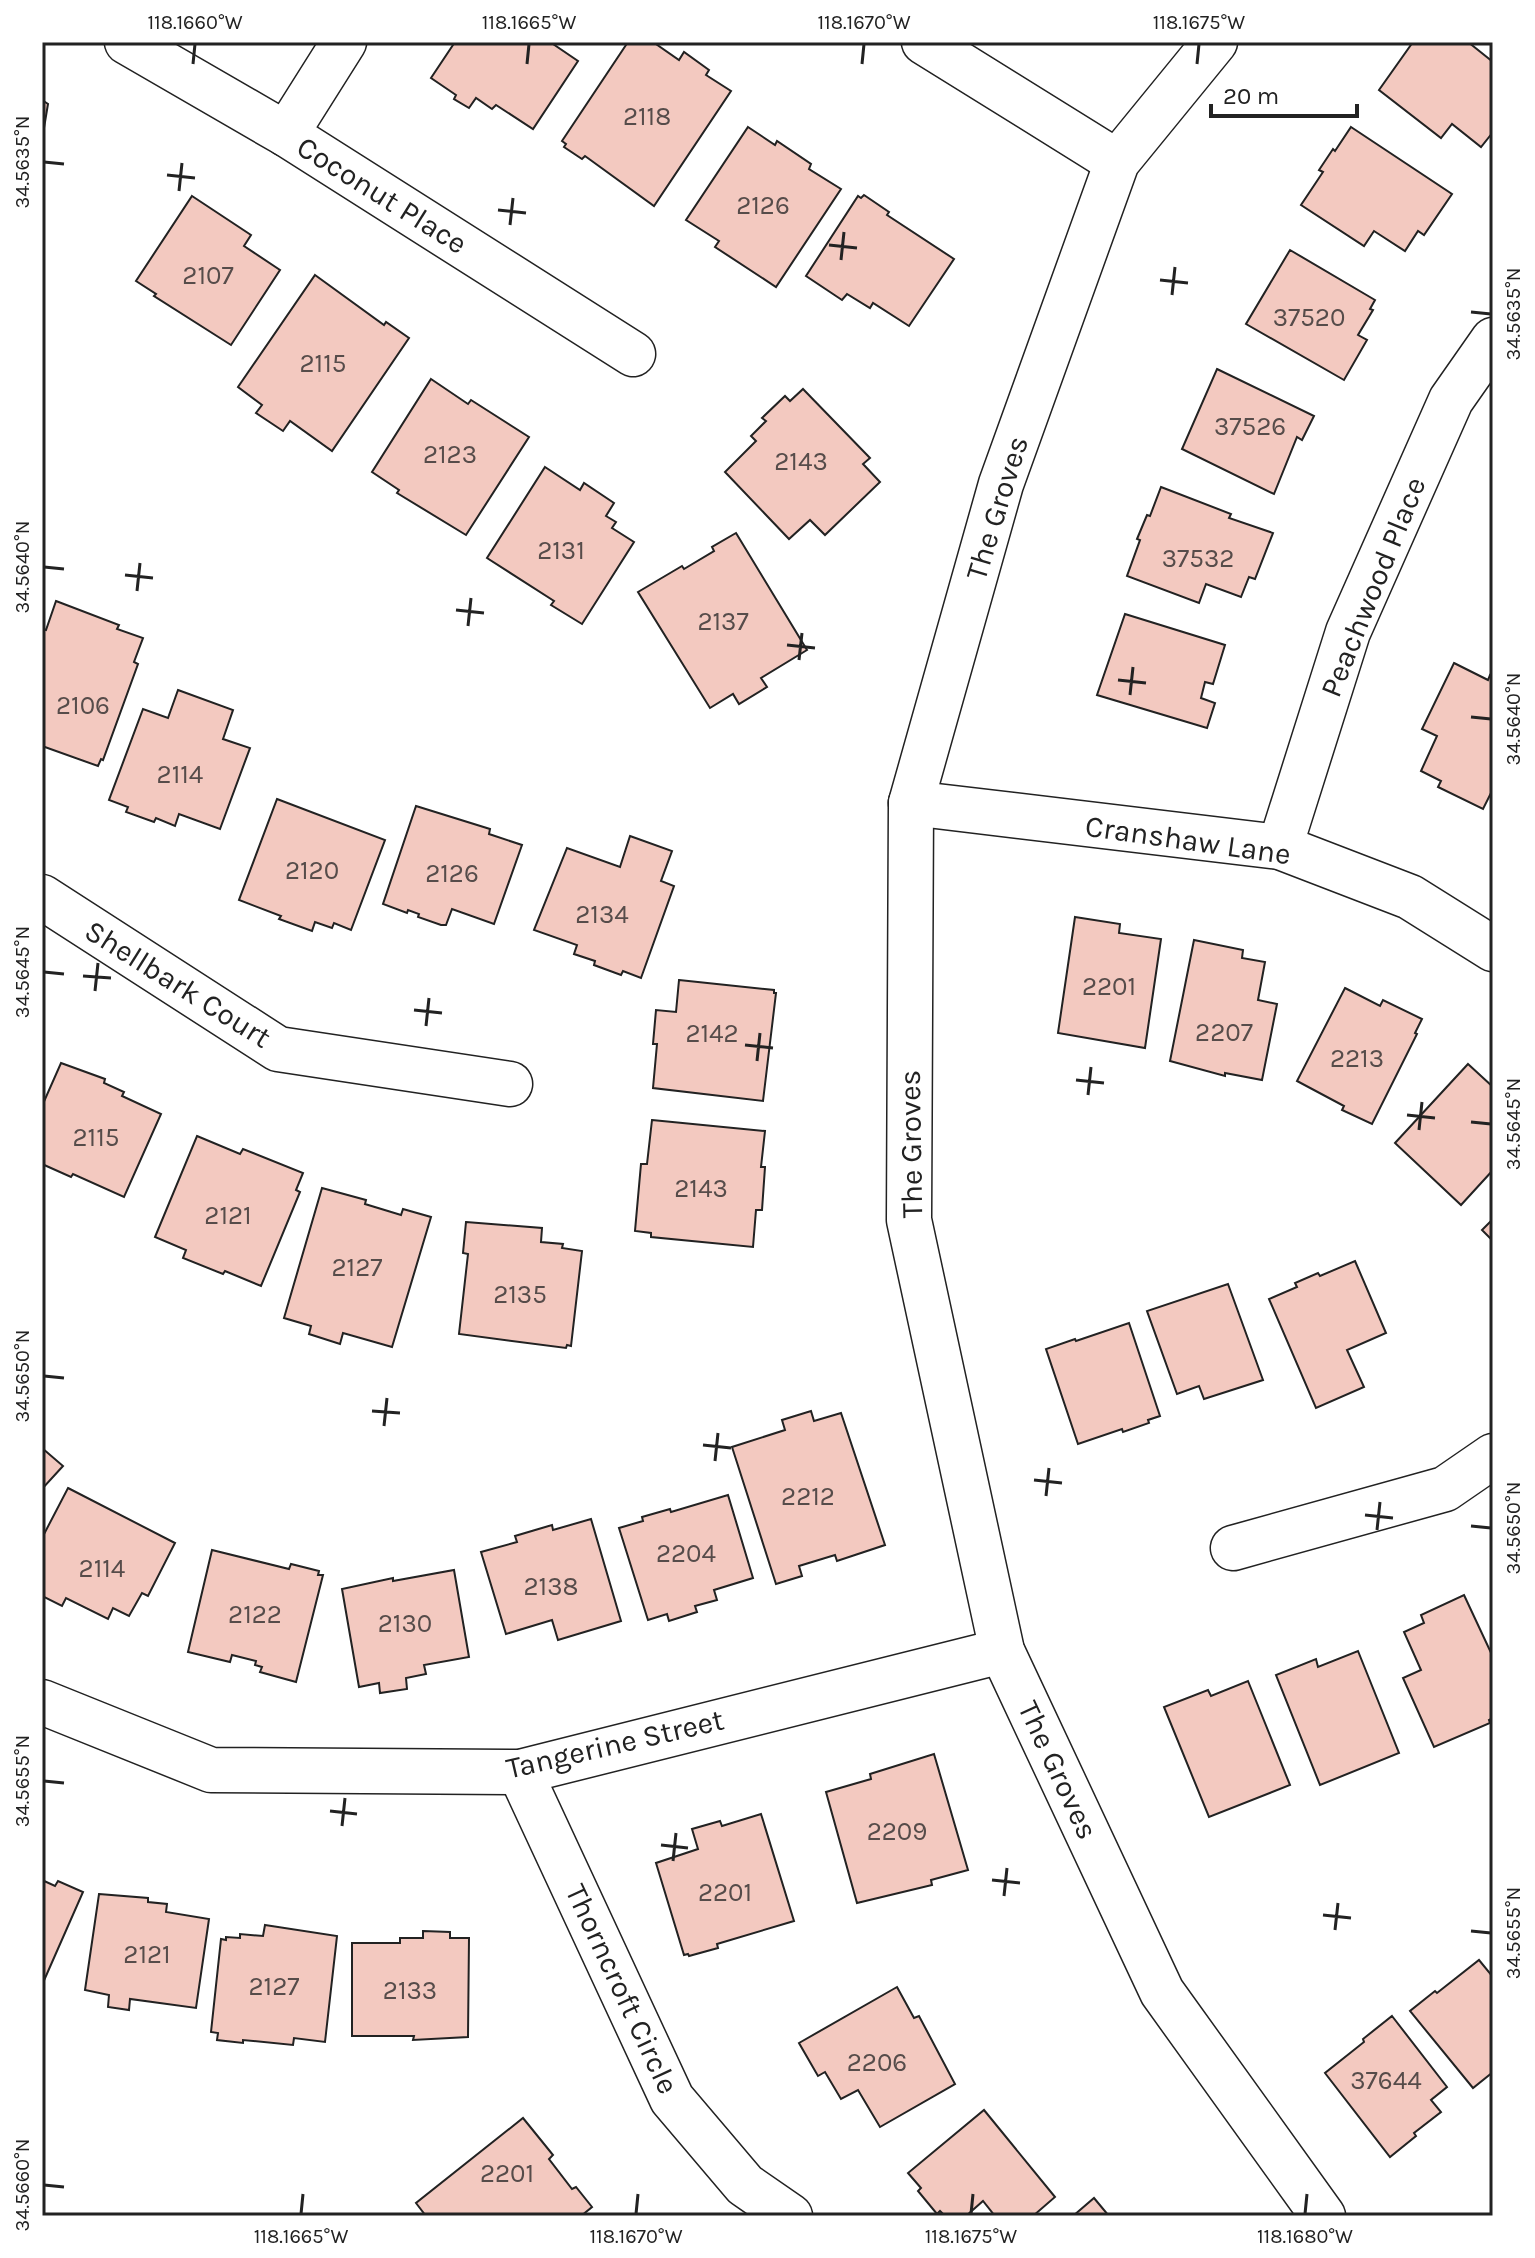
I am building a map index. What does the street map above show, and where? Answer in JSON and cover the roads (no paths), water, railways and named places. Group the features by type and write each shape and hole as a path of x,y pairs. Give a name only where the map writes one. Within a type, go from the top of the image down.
{"street":[{"name":"Coconut Place","path":"127,42 286,134 633,354"},
{"path":"286,134 344,42"},
{"path":"924,42 1117,162"},
{"name":"The Groves","path":"1215,42 1117,162 1001,484 911,803 909,1220 1002,1651 1162,1992 1323,2216"},
{"name":"Peachwood Place","path":"1280,847 1348,632 1451,400 1493,340"},
{"name":"Cranshaw Lane","path":"911,803 1280,847 1410,897 1493,949"},
{"name":"Shellbark Court","path":"42,897 278,1049 510,1084"},
{"path":"1233,1548 1445,1489 1493,1456"},
{"name":"Tangerine Street","path":"42,1702 211,1770 520,1772 1002,1651"},
{"name":"Thorncroft Circle","path":"520,1772 672,2099 745,2185 790,2216"}]}
